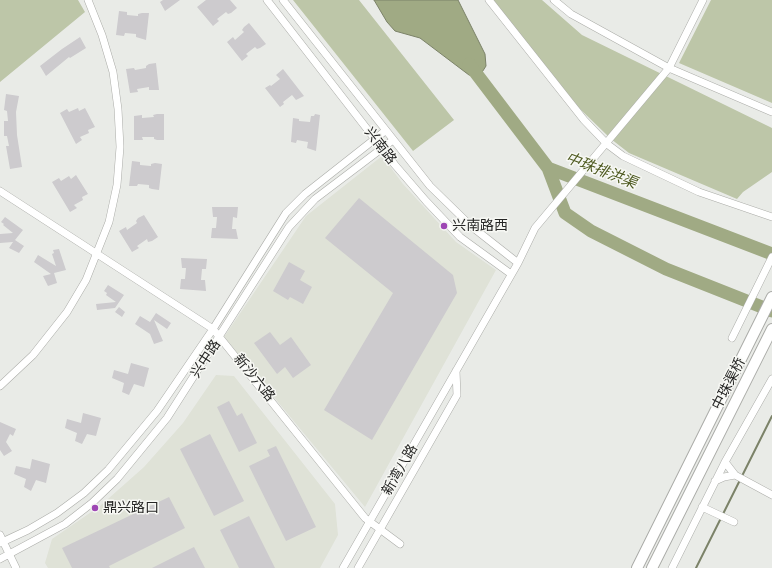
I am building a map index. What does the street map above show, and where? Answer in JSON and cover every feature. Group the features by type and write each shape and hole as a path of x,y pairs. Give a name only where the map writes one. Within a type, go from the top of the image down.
{"highway":[{"name":"中珠渠桥","path":"637,568 772,297"},
{"name":"中珠渠桥","path":"652,568 772,329"}],"street":[{"path":"0,386 32,355 56,327 80,290 98,254 109,222 116,185 120,147 118,109 113,72 88,0"},
{"name":"兴南路","path":"267,0 417,191 460,237 511,274"},
{"name":"兴南路","path":"283,0 426,181 470,226 518,262"},
{"path":"489,0 584,120 607,144 623,156 699,192 772,217"},
{"path":"554,0 571,14 669,68 772,112"},
{"name":"新湾八路","path":"343,568 518,262 535,228 607,144 669,68 703,0"},
{"name":"兴中路","path":"1,540 28,530 57,513 84,493 108,470 157,411 213,329 286,213 305,194 385,130"},
{"name":"兴中路","path":"0,559 64,524 92,503 117,479 167,418 289,228 315,199 393,140"},
{"name":"新沙六路","path":"0,191 213,329 221,336 370,521 400,544"},
{"path":"732,338 772,258"},
{"name":"新湾八路","path":"358,568 457,395 456,371"},
{"path":"672,568 725,462 771,381"},
{"path":"725,462 735,475 772,495"},
{"path":"715,481 724,477 735,475"},
{"path":"702,507 734,522"},
{"path":"1,540 16,568"}],"shaded area":[{"path":"0,0 78,0 85,12 0,82"},
{"path":"293,0 359,0 454,120 413,151"},
{"path":"374,0 458,0 485,54 486,66 479,77 469,75 420,38 395,31 387,22"},
{"path":"493,0 542,0 582,35 772,128 772,172 743,192 737,199 629,153 611,139 578,107"},
{"path":"711,0 772,0 772,103 679,63"},
{"path":"382,156 403,184 456,242 496,270 365,507 224,337 306,216"},
{"path":"216,375 234,376 335,504 338,535 320,568 48,568 45,563 52,539 100,506 144,467 183,423"}],"building":[{"path":"163,0 180,0 165,11 160,2"},
{"path":"206,0 230,0 237,8 231,13 228,14 226,12 217,19 219,21 213,26 197,7"},
{"path":"119,11 127,12 127,15 138,16 138,14 149,13 146,40 136,37 136,34 125,33 124,36 116,35"},
{"path":"249,23 266,44 257,49 255,47 246,54 248,56 242,61 227,42 233,37 235,40 244,32 242,30"},
{"path":"80,37 86,48 70,58 69,57 46,76 40,66"},
{"path":"156,63 159,90 149,90 149,87 137,89 138,92 130,93 126,69 134,68 135,70 146,68 149,64"},
{"path":"283,69 304,96 296,100 292,95 283,102 284,104 280,107 265,88 270,85 271,86 280,79 276,75"},
{"path":"6,94 19,96 16,112 17,135 22,167 10,169 6,146 9,146 7,136 4,136 4,121 8,121 7,111 4,110"},
{"path":"78,108 79,111 85,108 95,127 88,130 89,133 80,137 82,140 76,144 60,113 67,109 69,112"},
{"path":"164,114 164,140 157,140 154,139 154,137 142,137 143,140 134,140 134,116 142,115 142,118 154,117 153,115"},
{"path":"315,114 320,115 316,151 307,148 308,142 297,140 296,143 291,142 293,118 299,119 299,121 310,122 311,116 314,116"},
{"path":"132,161 140,162 140,165 151,166 151,164 155,163 162,164 159,190 149,188 149,185 138,184 137,186 129,186"},
{"path":"76,175 88,194 82,197 83,200 74,205 77,208 70,212 52,182 59,178 61,181 69,176 71,179"},
{"path":"359,198 453,275 457,293 372,440 324,410 393,293 325,238"},
{"path":"212,207 238,207 237,218 233,217 232,229 236,229 238,239 211,238 212,228 216,228 217,217 213,217"},
{"path":"144,215 158,237 148,242 147,239 137,246 139,248 132,252 119,231 126,227 127,230 137,223 136,221 138,218"},
{"path":"5,217 23,230 15,240 24,246 19,253 9,248 13,242 0,243 0,234 13,233 1,222"},
{"path":"59,249 66,270 54,273 57,283 48,286 43,276 51,274 34,262 38,255 56,266 52,254 54,253 53,250"},
{"path":"181,258 207,259 206,269 202,269 201,280 205,280 206,291 180,289 181,279 185,279 186,268 182,268"},
{"path":"289,262 305,271 300,280 312,287 303,304 290,297 288,300 273,291"},
{"path":"108,285 124,295 115,308 97,310 96,304 116,302 106,295 107,293 104,291"},
{"path":"119,307 125,312 122,317 115,312"},
{"path":"156,313 171,323 167,329 154,320 163,341 154,344 150,334 135,324 140,316 150,322"},
{"path":"270,332 280,345 291,337 311,365 293,378 285,367 277,374 254,343"},
{"path":"131,363 149,368 144,387 134,384 129,395 122,392 124,383 112,378 114,370 128,374"},
{"path":"229,401 237,416 242,413 257,443 239,452 217,407"},
{"path":"83,413 101,418 96,436 87,434 82,444 75,441 77,433 65,428 67,419 81,423"},
{"path":"0,422 16,429 13,436 10,434 6,442 12,451 4,456 0,450"},
{"path":"210,434 244,501 214,516 180,449"},
{"path":"276,446 316,527 286,541 249,466 270,456 267,450"},
{"path":"32,459 50,464 46,483 36,480 31,491 24,487 26,479 14,474 16,466 30,469"},
{"path":"169,497 185,528 109,566 110,568 72,568 62,548"},
{"path":"249,516 275,568 239,568 220,530"},
{"path":"194,547 205,568 152,568"}],"waterway":[{"name":"中珠排洪渠","path":"469,64 548,168 772,254"},
{"path":"548,168 565,213 591,231 666,269 772,311"},
{"path":"742,476 772,416"},
{"path":"696,568 740,480"}],"place":[{"name":"兴南路西","path":"444,226"},
{"name":"鼎兴路口","path":"95,508"}]}
